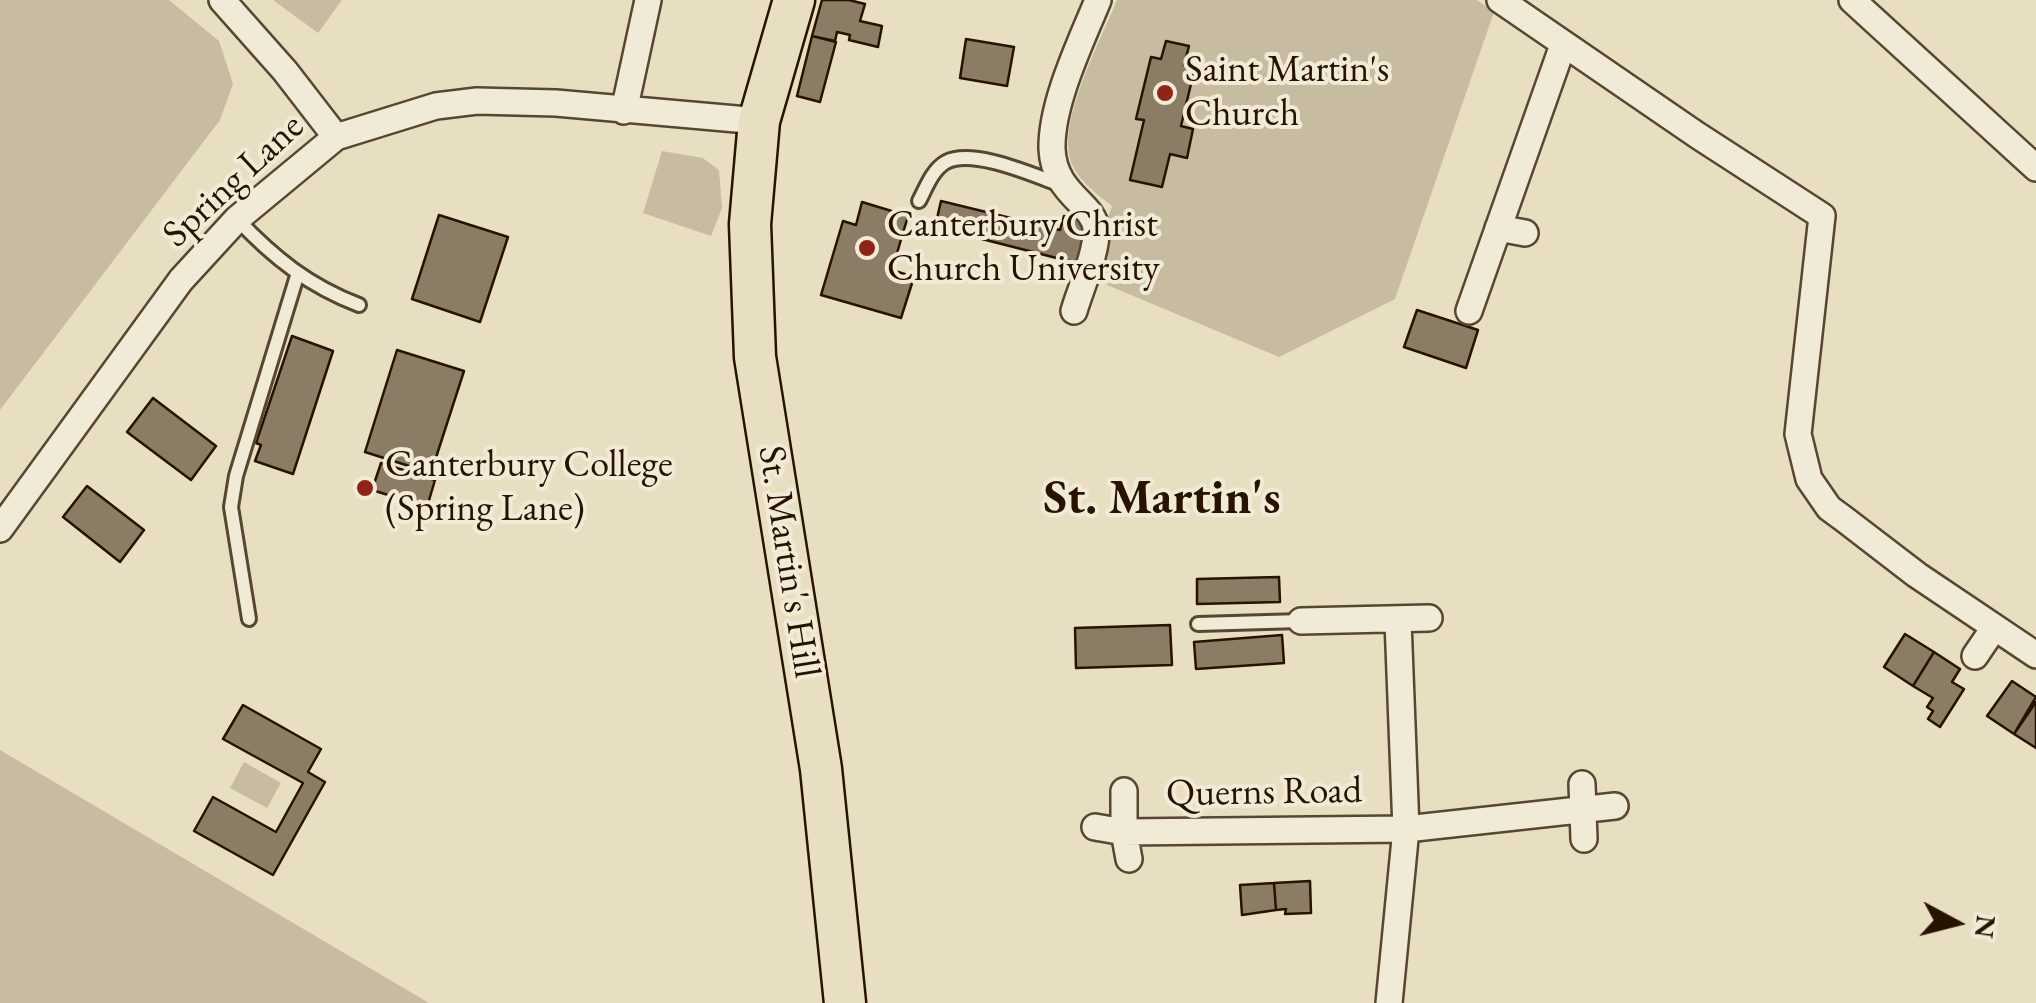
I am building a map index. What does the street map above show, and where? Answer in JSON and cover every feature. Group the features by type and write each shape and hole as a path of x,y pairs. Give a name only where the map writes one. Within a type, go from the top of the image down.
{"main road":[{"name":"St. Martin's Hill","path":"794,0 759,121 750,224 755,357 821,770 845,1003"}],"street":[{"path":"222,0 285,71 336,137"},
{"path":"624,111 648,0"},
{"path":"1074,311 1096,226 1061,184 1052,148 1056,116 1098,0"},
{"path":"1500,0 1822,216 1798,434 1808,479 1830,508 1917,575 2036,656"},
{"path":"1852,0 2036,168"},
{"path":"1469,311 1563,45"},
{"name":"Spring Lane","path":"0,529 181,280 237,219 336,137 436,106 477,101 556,103 759,121"},
{"path":"1498,228 1524,233"},
{"path":"1300,620 1429,618"},
{"name":"Querns Road","path":"1389,1003 1406,828 1398,621"},
{"path":"1976,656 1994,628"},
{"name":"Querns Road","path":"1124,791 1124,832 1129,859"},
{"path":"1582,796 1584,839"},
{"name":"Querns Road","path":"1095,827 1124,832 1406,828 1582,796 1615,806"}],"lane":[{"path":"920,201 944,163 963,158 986,160 1061,184"},
{"path":"237,219 297,276 327,294 358,305"},
{"path":"249,619 231,507 236,476 297,276"},
{"path":"1198,624 1300,620"}],"shaded area":[{"path":"0,0 169,0 219,41 233,84 220,120 0,410"},
{"path":"273,0 342,0 318,33"},
{"path":"1117,0 1477,0 1494,12 1395,299 1279,357 1088,277 1112,206 1076,172 1069,150 1069,129 1082,83"},
{"path":"662,151 703,158 719,170 722,208 711,236 643,213"},
{"path":"0,750 429,1003 0,1003"},
{"path":"244,762 281,783 267,808 230,788"}],"building":[{"path":"822,0 865,4 860,21 882,26 878,47 849,40 850,35 837,32 835,41 812,36"},
{"path":"812,36 836,42 820,102 797,96"},
{"path":"966,39 1014,47 1007,86 960,78"},
{"name":"Saint Martin's Church","path":"1166,41 1189,46 1184,65 1195,67 1181,126 1193,129 1187,158 1170,154 1162,187 1130,180 1144,120 1136,119 1151,57 1161,59"},
{"path":"941,201 1060,230 1064,216 1093,222 1080,264 935,227"},
{"name":"Canterbury Christ Church University","path":"862,202 908,216 892,270 914,277 901,318 821,295 843,221 856,225"},
{"path":"439,215 508,237 480,322 412,299"},
{"path":"1417,310 1478,330 1466,368 1404,347"},
{"path":"292,336 333,351 293,474 255,461 261,445 256,443"},
{"path":"397,350 464,371 431,473 365,452"},
{"path":"153,398 216,446 191,480 127,432"},
{"path":"381,463 435,480 427,507 372,490"},
{"path":"87,486 144,530 120,562 63,517"},
{"path":"1279,577 1280,602 1197,604 1197,579"},
{"path":"1170,625 1172,665 1076,668 1075,628"},
{"path":"1905,634 1934,652 1913,686 1884,667"},
{"path":"1282,635 1284,663 1196,669 1194,642"},
{"path":"1934,652 1960,669 1952,682 1964,689 1940,727 1928,719 1933,711 1927,707 1933,698 1913,686"},
{"path":"2012,681 2036,697 2014,734 1987,716"},
{"path":"2036,702 2036,748 2014,734"},
{"path":"243,705 321,749 308,772 325,782 273,875 194,831 213,797 276,832 303,783 223,739"},
{"path":"1310,881 1311,913 1285,914 1286,909 1276,910 1274,883"},
{"path":"1274,883 1276,910 1242,915 1240,885"}],"place":[{"name":"Saint Martin's Church","path":"1165,93"},
{"name":"Canterbury Christ Church University","path":"867,248"},
{"name":"Canterbury College (Spring Lane)","path":"365,488"}],"district":[{"name":"St. Martin's","path":"1162,500"}]}
